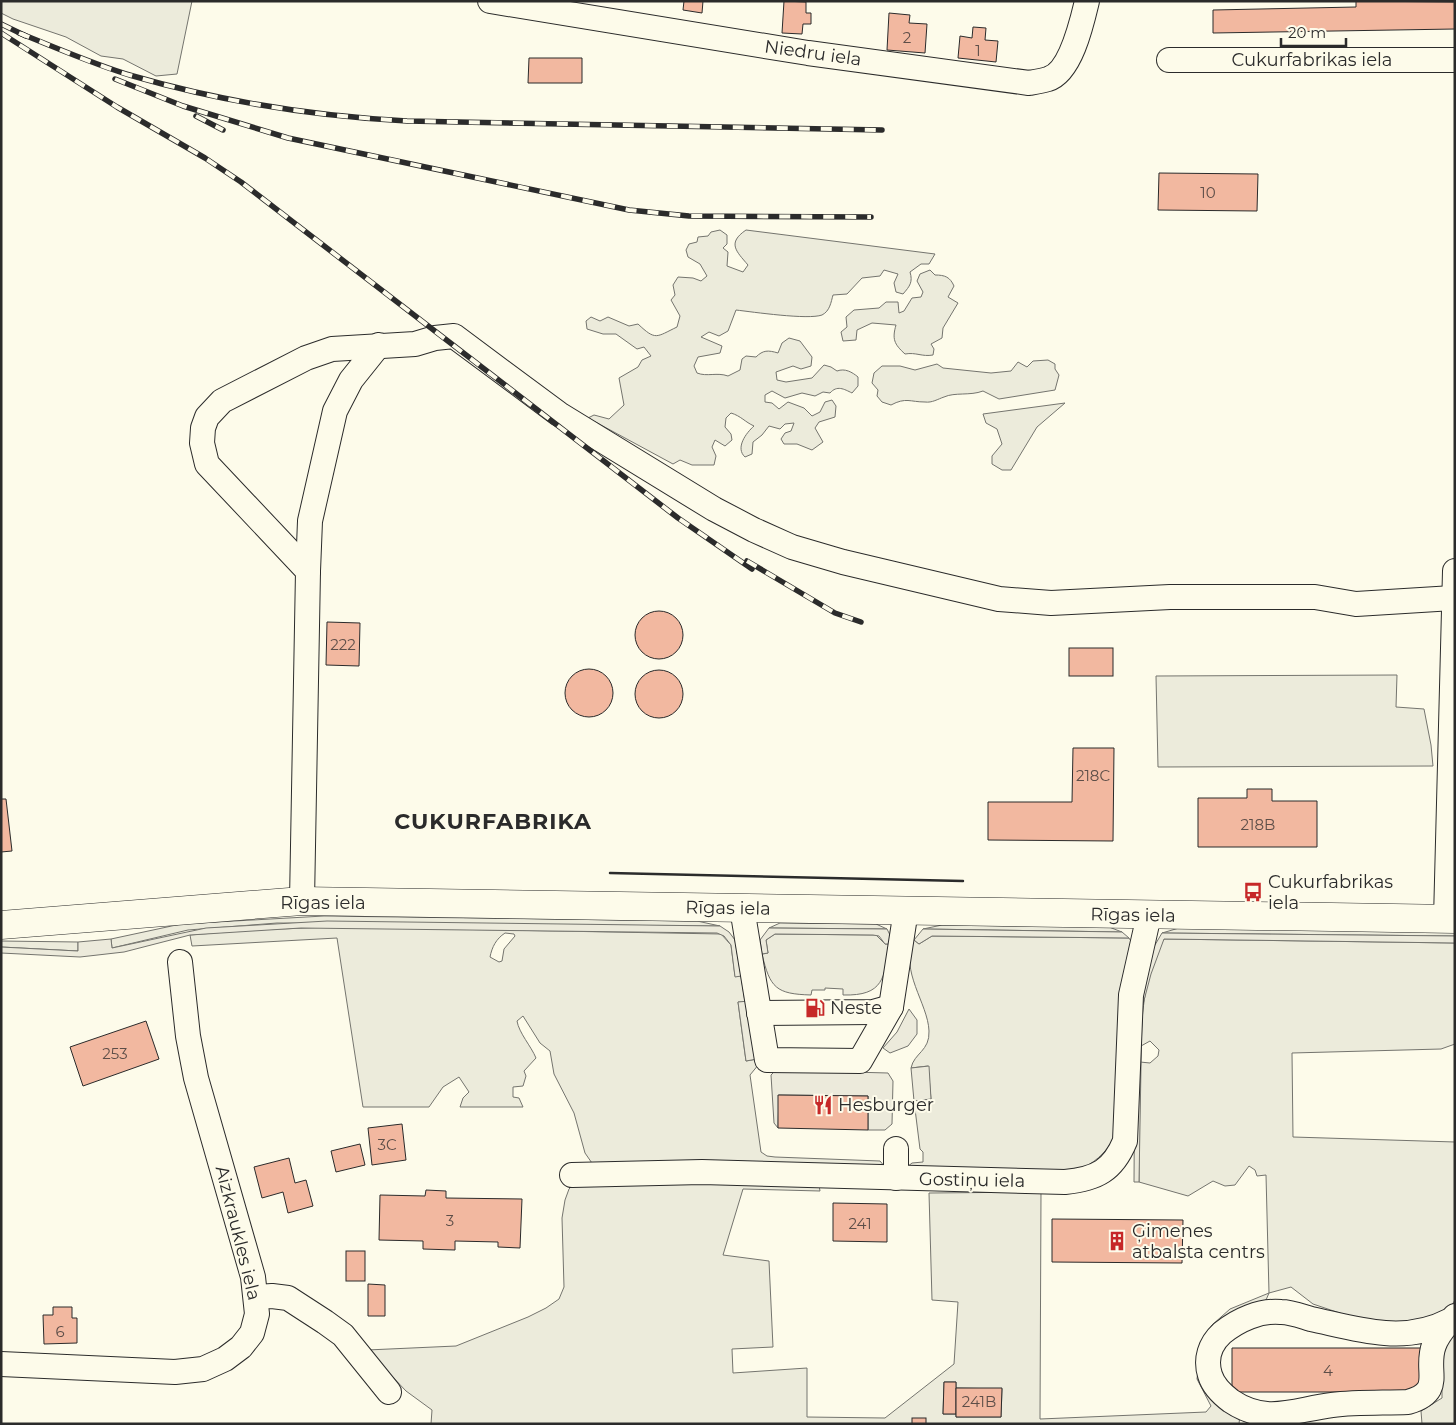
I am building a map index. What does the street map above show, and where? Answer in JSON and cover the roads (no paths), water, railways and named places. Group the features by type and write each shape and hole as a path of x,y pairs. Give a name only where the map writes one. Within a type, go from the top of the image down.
{"highway":[{"name":"Rīgas iela","path":"1,925 302,901 1450,919"}],"street":[{"name":"Niedru iela","path":"490,1 808,53 1029,82 1050,79 1063,68 1078,36 1087,1"},
{"name":"Cukurfabrikas iela","path":"1169,60 1455,60"},
{"path":"308,571 211,468 203,454 203,428 207,417 222,401 306,358 332,349 415,344 435,338 454,336 560,414 706,505 792,547 843,562 999,600 1051,603 1170,597 1315,598 1356,604 1453,598"},
{"path":"302,901 310,521 336,411 351,380 379,346"},
{"path":"1450,919 1453,598 1455,571"},
{"path":"742,908 767,1060 860,1061 891,1007 906,910"},
{"name":"Gostiņu iela","path":"572,1175 702,1172 1065,1182 1082,1180 1096,1175 1107,1168 1118,1156 1125,1141 1131,994 1149,915"},
{"name":"Aizkraukles iela","path":"1,1364 175,1372 203,1369 233,1353 252,1333 257,1314 257,1297 253,1276 196,1078 188,1036 180,962"},
{"path":"759,1013 873,1012 891,1007"},
{"path":"896,1149 896,1178"},
{"path":"257,1297 288,1298 325,1322 350,1342 389,1392"},
{"path":"1281,1312 1348,1328 1410,1334 1434,1329 1453,1318 1433,1346 1432,1384 1428,1392 1419,1399 1408,1402 1333,1405 1272,1417 1255,1415 1242,1409 1227,1398 1210,1376 1208,1360 1210,1348 1218,1337 1234,1324 1258,1314 1281,1312"}],"railway":[{"path":"1,24 26,36"},
{"path":"1,33 117,107 205,158 241,182 678,518 752,569"},
{"path":"19,33 104,67 167,85 235,100 338,116 407,121 882,130"},
{"path":"115,79 183,106 288,138 629,210 689,216 871,217"},
{"path":"196,116 223,130"},
{"path":"747,561 835,613 861,622"}],"place":[{"name":"Cukurfabrikas iela","path":"1253,892"},
{"name":"Neste","path":"815,1008"},
{"name":"Hesburger","path":"823,1105"},
{"name":"Ģimenes atbalsta centrs","path":"1117,1241"}],"district":[{"name":"CUKURFABRIKA","path":"493,821"}]}
